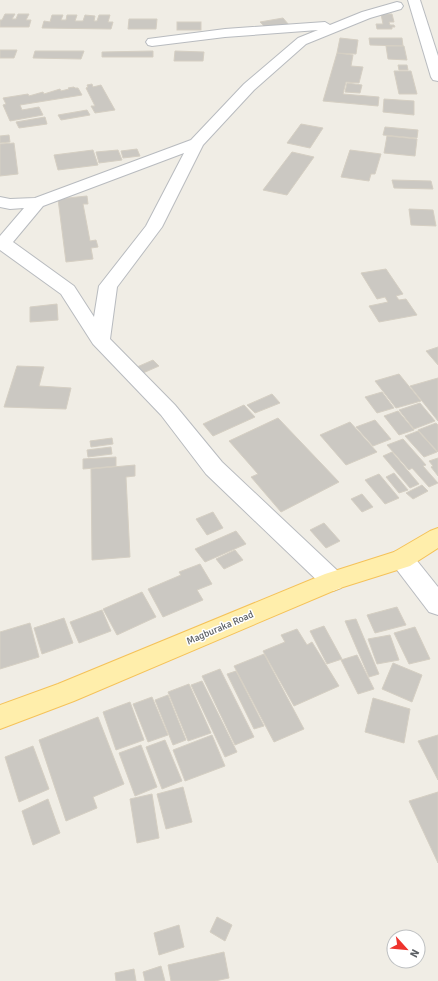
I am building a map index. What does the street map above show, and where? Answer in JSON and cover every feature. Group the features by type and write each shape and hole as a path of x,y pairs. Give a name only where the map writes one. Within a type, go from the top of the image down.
{"main road":[{"name":"Magburaka Road","path":"0,716 65,693 333,581 402,559 438,537"}],"street":[{"path":"414,0 438,77"},
{"path":"100,340 108,286 154,228 196,143 249,87 302,41 366,15 397,6"},
{"path":"152,42 226,33 340,25"},
{"path":"287,28 296,33 302,41"},
{"path":"0,202 10,204 37,203 103,180 196,143"},
{"path":"37,203 2,244 68,290 100,340 168,410 214,468 333,581"},
{"path":"402,559 438,605"}],"building":[{"path":"5,14 15,14 12,19 16,19 18,14 29,14 26,20 31,20 29,27 0,27 0,20 2,20"},
{"path":"381,14 392,14 394,22 389,22 390,25 394,25 395,27 392,27 392,29 377,29 376,24 383,24"},
{"path":"52,15 63,15 61,20 66,20 67,15 77,15 75,21 83,21 85,15 95,16 94,21 97,21 99,15 110,15 108,22 113,22 111,29 42,28 44,21 50,22"},
{"path":"283,18 289,25 266,28 260,22"},
{"path":"129,19 157,19 156,29 128,29"},
{"path":"177,22 201,22 201,30 177,30"},
{"path":"340,38 358,40 356,54 337,53"},
{"path":"369,38 402,38 403,46 370,45"},
{"path":"386,46 404,46 407,60 388,59"},
{"path":"0,50 17,50 14,58 0,58"},
{"path":"35,51 84,51 81,59 33,58"},
{"path":"153,51 153,57 102,57 102,52"},
{"path":"175,51 204,52 203,61 174,61"},
{"path":"337,53 353,55 351,66 363,67 359,83 346,82 343,94 379,97 378,106 323,101"},
{"path":"398,65 407,65 408,70 399,70"},
{"path":"394,71 411,71 417,94 399,94"},
{"path":"347,83 362,85 360,93 345,92"},
{"path":"92,84 93,87 101,85 115,110 95,113 91,106 95,106 86,88 88,87 87,85"},
{"path":"74,87 78,88 82,95 20,105 22,110 39,107 43,115 10,121 3,105 6,104 3,98 28,94 29,96 43,92 44,94 60,89 61,91"},
{"path":"384,99 414,101 414,115 383,112"},
{"path":"87,110 90,115 61,120 58,115"},
{"path":"45,117 47,124 19,128 16,122"},
{"path":"301,124 323,128 310,148 287,143"},
{"path":"385,127 418,130 417,138 383,135"},
{"path":"9,135 10,142 0,143 0,136"},
{"path":"387,136 417,139 415,156 384,153"},
{"path":"14,143 18,174 0,176 0,144"},
{"path":"137,149 140,156 123,158 121,151"},
{"path":"93,150 98,165 58,170 54,155"},
{"path":"118,150 122,160 99,163 96,152"},
{"path":"350,150 381,154 375,174 371,174 369,181 341,177"},
{"path":"292,152 314,157 287,195 263,190"},
{"path":"392,180 431,181 433,189 394,188"},
{"path":"87,196 88,204 83,204 90,241 96,240 98,247 91,248 93,259 66,262 58,199"},
{"path":"409,209 433,210 436,226 411,225"},
{"path":"386,269 403,294 396,296 399,300 406,299 417,315 379,322 369,306 388,302 385,297 377,299 361,273"},
{"path":"57,304 58,320 30,322 30,307"},
{"path":"438,347 438,365 426,351"},
{"path":"153,360 159,366 143,373 137,367"},
{"path":"17,366 44,367 39,386 71,388 66,409 4,407"},
{"path":"399,374 421,401 396,408 375,381"},
{"path":"438,378 438,421 410,386"},
{"path":"382,392 394,408 377,413 365,397"},
{"path":"272,394 280,403 255,413 247,405"},
{"path":"420,403 435,421 414,429 399,410"},
{"path":"244,405 255,417 213,436 203,424"},
{"path":"398,411 414,430 399,435 384,416"},
{"path":"278,418 339,482 281,512 251,477 258,474 229,441"},
{"path":"375,420 391,439 373,446 356,427"},
{"path":"350,422 377,452 346,465 320,435"},
{"path":"436,423 438,425 438,452 418,430"},
{"path":"418,431 437,452 424,457 405,436"},
{"path":"112,438 113,444 91,447 90,441"},
{"path":"403,439 426,465 423,466 438,483 429,487 412,468 409,470 387,445"},
{"path":"111,447 112,454 88,457 87,450"},
{"path":"392,452 419,484 410,488 383,456"},
{"path":"116,457 116,466 83,469 83,459"},
{"path":"438,458 438,476 431,467 433,466 429,461"},
{"path":"135,465 135,476 126,477 130,557 92,560 91,469"},
{"path":"394,473 408,490 399,493 386,477"},
{"path":"379,474 399,498 385,504 365,480"},
{"path":"422,485 428,491 413,499 406,493"},
{"path":"362,494 373,507 362,512 351,499"},
{"path":"213,512 223,528 207,535 196,519"},
{"path":"324,523 340,541 326,548 310,530"},
{"path":"236,531 246,544 205,562 195,549"},
{"path":"235,550 243,560 224,569 216,559"},
{"path":"200,564 212,584 197,590 203,600 163,617 148,589 181,575 179,572"},
{"path":"142,592 156,617 117,635 103,609"},
{"path":"397,607 406,625 375,633 367,615"},
{"path":"102,610 111,631 79,643 70,622"},
{"path":"64,618 73,643 42,654 34,628"},
{"path":"356,619 379,674 369,677 345,621"},
{"path":"30,623 39,657 0,669 0,632"},
{"path":"324,626 342,659 327,664 310,631"},
{"path":"415,627 430,659 409,664 394,633"},
{"path":"297,629 307,645 312,642 339,686 294,706 263,651 285,642 281,635"},
{"path":"390,635 399,660 377,664 368,639"},
{"path":"264,654 304,729 274,742 234,666"},
{"path":"357,655 374,689 358,694 341,660"},
{"path":"393,663 422,675 412,702 382,689"},
{"path":"220,669 254,737 235,745 202,676"},
{"path":"236,671 264,726 254,729 227,674"},
{"path":"202,681 237,752 225,757 191,685"},
{"path":"189,684 211,733 188,741 168,692"},
{"path":"168,695 186,740 173,745 155,700"},
{"path":"152,697 168,735 148,742 133,704"},
{"path":"373,698 410,709 404,743 365,732"},
{"path":"130,702 144,740 116,750 103,712"},
{"path":"98,717 124,784 93,797 97,808 66,821 39,740"},
{"path":"212,735 225,766 185,781 173,750"},
{"path":"438,735 438,780 418,741"},
{"path":"165,740 182,781 162,789 146,747"},
{"path":"141,745 157,787 135,796 119,753"},
{"path":"33,746 49,789 19,802 5,757"},
{"path":"183,787 192,822 166,829 157,794"},
{"path":"438,792 438,863 409,801"},
{"path":"152,794 159,838 137,843 130,799"},
{"path":"48,799 60,833 33,845 22,811"},
{"path":"217,917 232,925 225,941 210,932"},
{"path":"179,925 184,947 159,955 154,933"},
{"path":"224,952 229,978 215,981 171,981 168,965"},
{"path":"161,966 165,981 145,981 143,972"},
{"path":"134,969 136,981 116,981 115,973"}]}
